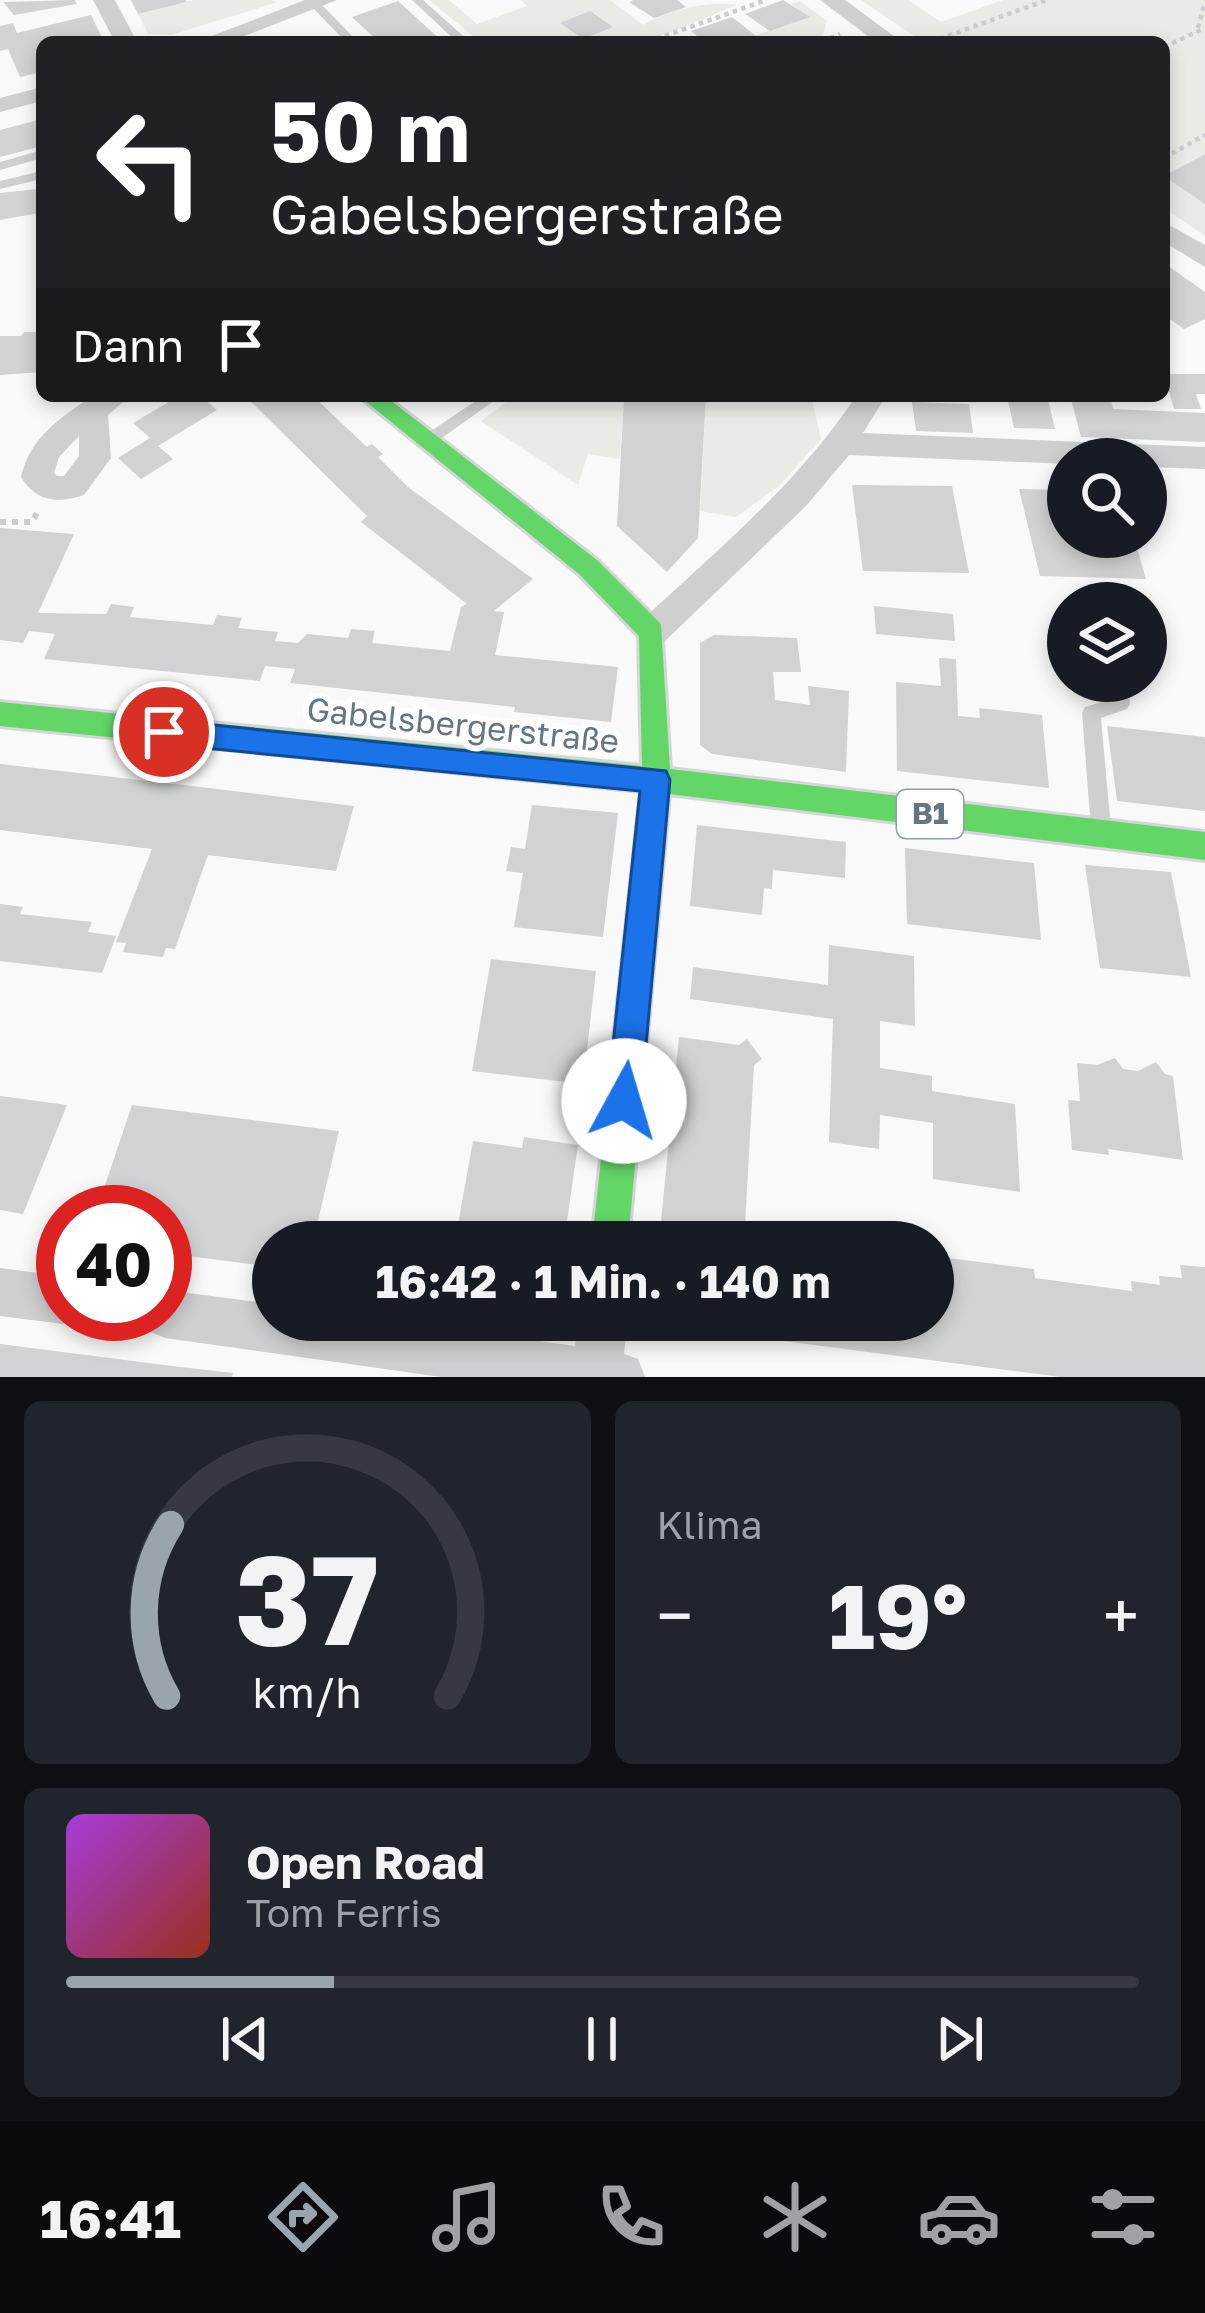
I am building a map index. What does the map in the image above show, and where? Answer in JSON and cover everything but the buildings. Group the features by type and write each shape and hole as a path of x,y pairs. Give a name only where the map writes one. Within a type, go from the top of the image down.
{"main road":[{"path":"381,402 424,443 594,571 652,632 656,780 612,1221"},
{"name":"Gabelsbergerstraße","path":"0,714 656,780 1205,845"}],"street":[{"path":"104,0 123,36"},
{"path":"831,0 882,36"},
{"path":"224,36 320,2"},
{"path":"1170,234 1205,258"},
{"path":"652,632 780,512 841,443 867,402"},
{"path":"841,443 1205,458"},
{"path":"0,1292 36,1297"},
{"path":"192,1318 605,1375 604,1341"}],"lane":[{"path":"417,0 457,36"},
{"path":"320,2 347,36"},
{"path":"0,166 36,156"},
{"path":"0,185 36,176"},
{"path":"424,443 485,402"},
{"path":"1101,834 1091,713 1120,702"}],"path":[{"path":"665,36 766,0"},
{"path":"948,36 1047,0"},
{"path":"1170,45 1202,28 1205,1"},
{"path":"1170,155 1205,135"},
{"path":"0,521 32,522 46,499"}],"shaded area":[{"path":"193,0 278,2 171,35 148,34 138,14"},
{"path":"429,0 449,0 477,24 527,6 521,0 610,0 643,25 689,8 737,5 659,36 591,36 612,27 561,23 579,36 473,36"},
{"path":"861,0 908,0 941,22 1003,0 1205,0 1205,154 1170,169 1170,36 914,36"},
{"path":"800,1 827,21 823,35 755,36 808,17 791,4"},
{"path":"1205,155 1205,236 1170,212 1170,170"},
{"path":"506,402 624,402 620,459 588,454 578,485 481,421"},
{"path":"706,402 812,402 821,439 779,486 736,517 700,511"}],"traffic: fast":[{"path":"378,402 588,567 652,632 656,780 612,1221"},
{"path":"0,714 656,780 1205,846"}],"route":[{"path":"164,732 656,780 624,1101"}]}
